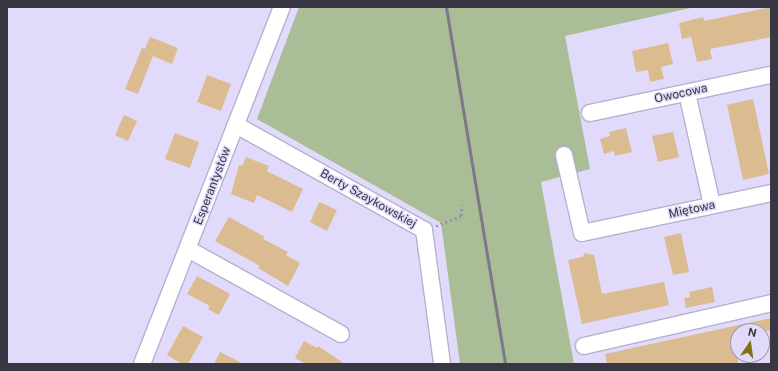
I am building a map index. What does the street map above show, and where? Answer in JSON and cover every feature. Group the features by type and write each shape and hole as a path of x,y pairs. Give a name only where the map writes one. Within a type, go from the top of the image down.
{"street":[{"name":"Esperantystów","path":"142,364 282,7"},
{"name":"Owocowa","path":"590,113 771,75"},
{"path":"687,93 712,205"},
{"name":"Berty Szaykowskiej","path":"236,125 424,230 442,364"},
{"name":"Miętowa","path":"564,154 582,233 771,192"},
{"path":"188,249 341,334"},
{"path":"584,346 771,303"}],"path":[{"path":"424,230 461,216 462,205"}],"green space":[{"path":"299,7 695,7 565,36 590,169 541,182 574,364 460,364 441,223 257,119"}],"building":[{"path":"771,7 771,37 710,49 712,59 697,62 691,37 682,39 679,23 703,17 704,21"},
{"path":"150,37 178,48 172,64 153,56 138,94 125,89 142,48 145,49"},
{"path":"668,43 673,64 661,67 664,79 650,82 648,70 636,72 632,51"},
{"path":"207,75 231,84 221,111 197,102"},
{"path":"753,99 769,174 743,180 727,105"},
{"path":"124,115 137,121 128,141 115,135"},
{"path":"626,128 632,152 615,156 614,151 604,154 600,139 610,136 609,132"},
{"path":"673,132 679,157 658,162 652,136"},
{"path":"175,133 199,142 190,168 165,159"},
{"path":"246,157 269,166 267,171 303,189 292,212 257,195 254,203 231,194 239,165 242,166"},
{"path":"319,202 337,210 327,231 310,222"},
{"path":"229,217 265,237 263,239 288,252 286,255 300,263 288,286 258,268 260,266 215,241"},
{"path":"681,233 689,272 673,275 664,237"},
{"path":"585,253 594,255 602,294 664,282 669,305 582,324 568,260 582,257"},
{"path":"197,276 230,294 219,315 208,309 210,306 187,294"},
{"path":"712,287 715,302 686,308 684,298 690,297 689,292"},
{"path":"771,318 771,331 770,323 748,323"},
{"path":"183,326 203,337 188,364 182,364 167,355"},
{"path":"730,327 730,363 738,364 607,364 605,354"},
{"path":"304,341 317,348 318,346 345,364 306,364 295,358"},
{"path":"220,352 244,364 214,364"}],"railway":[{"path":"446,7 505,364"}]}
